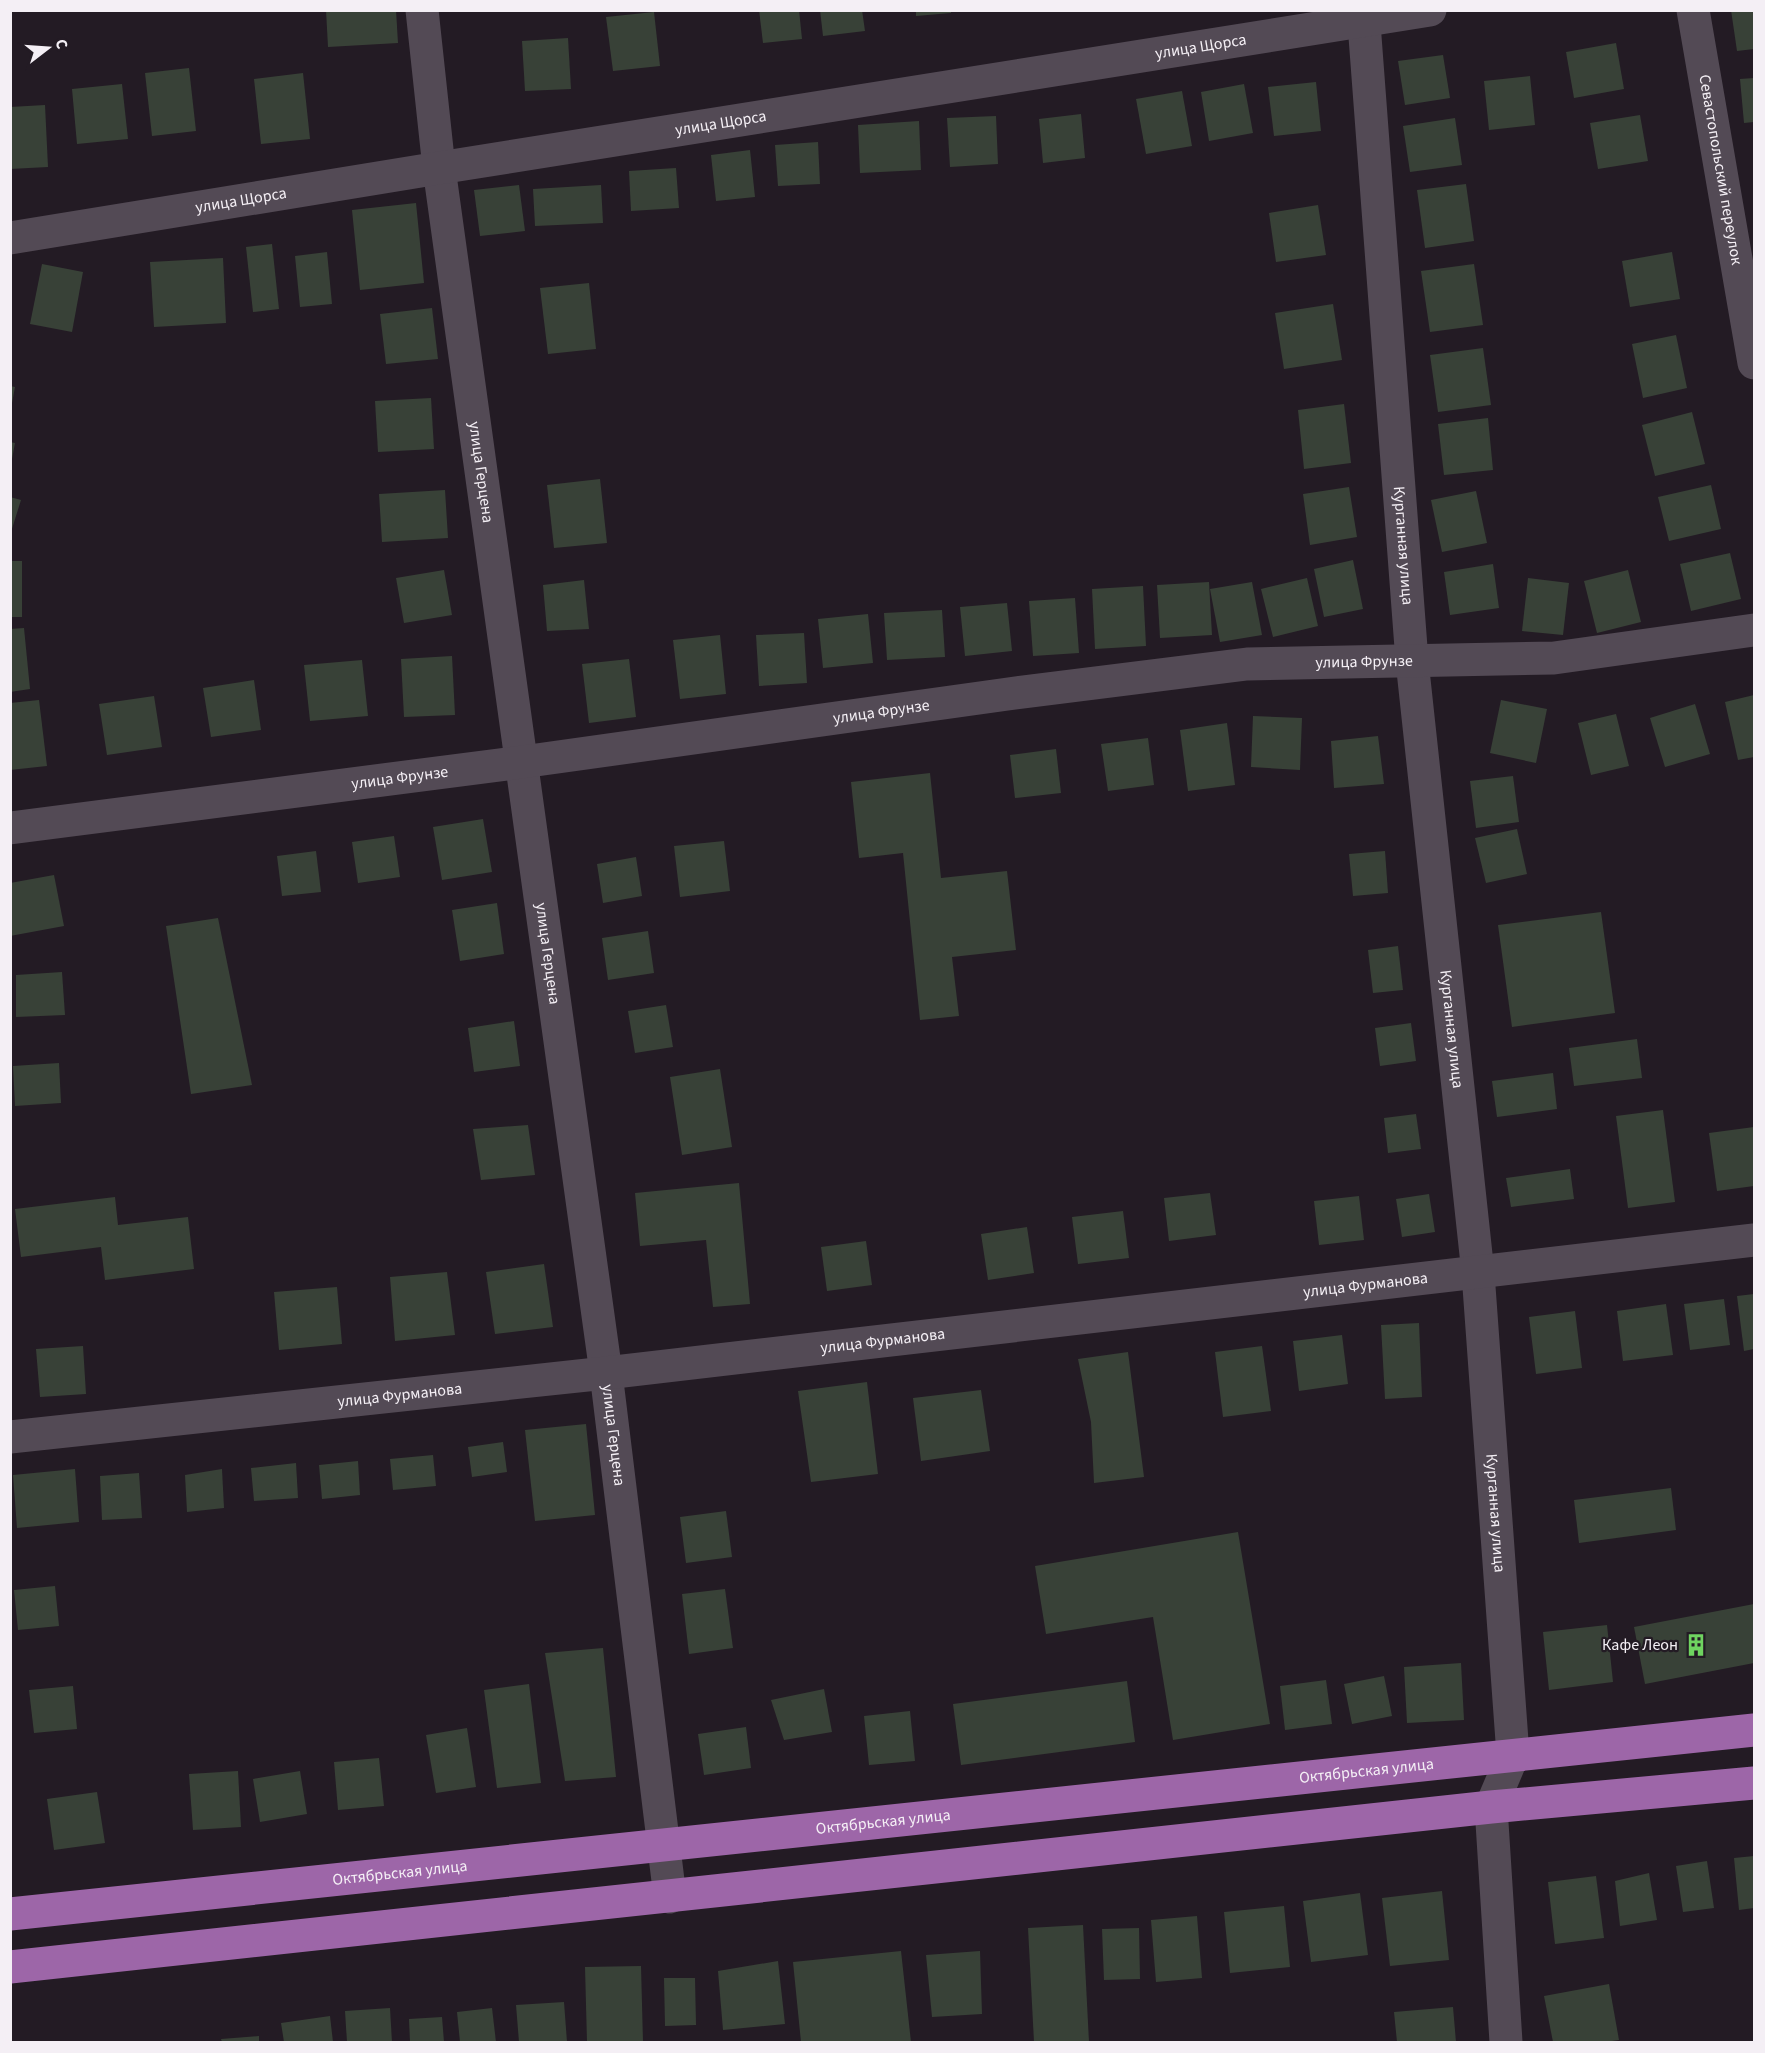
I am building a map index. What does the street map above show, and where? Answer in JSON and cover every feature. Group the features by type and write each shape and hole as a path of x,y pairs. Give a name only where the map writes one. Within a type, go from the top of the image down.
{"main road":[{"name":"Октябрьская улица","path":"10,1914 1755,1730"},
{"path":"10,1967 1491,1807 1755,1783"}],"street":[{"name":"улица Герцена","path":"422,10 439,168 606,1373 670,1897"},
{"name":"улица Щорса","path":"10,238 1364,16 1430,10"},
{"name":"Севастопольский переулок","path":"1693,10 1755,363"},
{"name":"Курганная улица","path":"1364,16 1412,662 1478,1273 1513,1755 1491,1807 1506,2043"},
{"name":"улица Фрунзе","path":"10,828 522,762 1008,694 1247,664 1554,658 1755,630"},
{"name":"улица Фурманова","path":"10,1437 606,1373 1755,1240"}],"building":[{"path":"326,10 396,10 398,43 328,47"},
{"path":"759,10 799,10 802,39 763,43"},
{"path":"820,10 862,10 865,31 823,36"},
{"path":"916,10 951,10 951,13 916,16"},
{"path":"1731,10 1754,10 1754,49 1737,51"},
{"path":"654,12 660,66 613,71 606,17"},
{"path":"568,38 571,89 525,91 522,41"},
{"path":"1616,43 1624,89 1574,98 1566,52"},
{"path":"1443,55 1450,98 1405,105 1398,61"},
{"path":"189,68 196,131 152,136 145,73"},
{"path":"303,73 310,139 261,144 254,79"},
{"path":"1530,76 1535,125 1489,130 1484,81"},
{"path":"1754,78 1754,122 1744,123 1740,79"},
{"path":"1316,82 1321,131 1274,136 1268,87"},
{"path":"122,84 128,139 77,144 72,89"},
{"path":"1244,84 1253,133 1209,141 1201,92"},
{"path":"1182,91 1192,146 1146,154 1136,99"},
{"path":"45,105 48,167 10,169 10,107"},
{"path":"1081,114 1085,158 1043,163 1039,119"},
{"path":"1640,115 1648,161 1598,169 1590,123"},
{"path":"996,116 998,164 950,167 947,118"},
{"path":"1455,118 1462,165 1410,172 1403,126"},
{"path":"919,121 921,170 860,173 858,125"},
{"path":"818,142 820,184 778,186 775,145"},
{"path":"750,150 755,197 716,201 711,155"},
{"path":"676,168 679,208 631,211 629,171"},
{"path":"1466,184 1474,241 1425,248 1417,190"},
{"path":"519,185 525,231 480,236 474,190"},
{"path":"601,185 603,223 535,226 533,189"},
{"path":"416,203 424,283 360,290 352,210"},
{"path":"1318,205 1326,255 1276,262 1269,213"},
{"path":"272,244 279,309 253,312 246,247"},
{"path":"327,252 332,304 300,307 295,256"},
{"path":"1672,252 1680,299 1630,307 1622,261"},
{"path":"223,258 226,323 154,327 150,262"},
{"path":"42,264 83,272 72,332 30,324"},
{"path":"1474,264 1483,325 1430,332 1421,271"},
{"path":"589,283 596,349 548,354 540,288"},
{"path":"1333,304 1342,360 1284,369 1275,313"},
{"path":"432,308 438,359 386,364 380,314"},
{"path":"1676,335 1687,388 1643,398 1632,344"},
{"path":"1483,348 1491,405 1438,412 1430,355"},
{"path":"10,386 15,387 12,403 10,403"},
{"path":"431,398 434,449 378,452 375,401"},
{"path":"1344,404 1351,463 1304,469 1298,410"},
{"path":"1692,412 1705,464 1655,476 1642,425"},
{"path":"1488,418 1493,470 1444,475 1438,424"},
{"path":"10,442 15,443 12,459 10,459"},
{"path":"600,479 607,543 554,548 547,485"},
{"path":"1711,485 1721,529 1669,541 1658,497"},
{"path":"1349,487 1357,537 1310,545 1303,494"},
{"path":"445,490 448,538 382,542 379,494"},
{"path":"1476,491 1487,543 1442,552 1431,500"},
{"path":"10,497 21,500 11,532 10,532"},
{"path":"1730,553 1741,599 1691,611 1680,564"},
{"path":"1353,560 1363,609 1324,617 1314,569"},
{"path":"10,561 22,561 22,617 10,617"},
{"path":"1493,564 1499,608 1450,615 1444,572"},
{"path":"444,570 452,615 404,623 396,578"},
{"path":"1628,570 1641,622 1597,633 1584,581"},
{"path":"1307,578 1318,626 1273,637 1261,589"},
{"path":"1528,578 1569,583 1563,635 1522,631"},
{"path":"584,580 589,629 547,631 543,585"},
{"path":"1209,582 1212,635 1160,638 1157,585"},
{"path":"1252,582 1262,635 1220,642 1210,589"},
{"path":"1143,586 1146,646 1095,649 1092,589"},
{"path":"1075,598 1079,653 1033,656 1029,601"},
{"path":"1007,603 1012,651 965,656 960,607"},
{"path":"942,610 945,657 887,660 884,613"},
{"path":"868,614 873,663 823,668 818,619"},
{"path":"24,628 30,689 10,692 10,629"},
{"path":"804,633 807,683 759,686 756,635"},
{"path":"720,635 726,694 680,699 673,640"},
{"path":"452,656 455,715 404,717 401,659"},
{"path":"629,659 636,717 589,723 582,664"},
{"path":"362,660 368,716 310,721 304,665"},
{"path":"254,680 261,730 211,737 203,688"},
{"path":"1754,695 1754,757 1738,760 1725,702"},
{"path":"154,696 162,747 107,755 99,704"},
{"path":"39,700 47,766 10,770 10,703"},
{"path":"1501,700 1547,709 1536,763 1490,753"},
{"path":"1695,704 1710,754 1665,767 1650,718"},
{"path":"1616,714 1629,766 1591,775 1578,723"},
{"path":"1253,716 1302,718 1300,770 1251,767"},
{"path":"1227,723 1235,785 1188,791 1180,730"},
{"path":"1378,736 1384,784 1334,788 1331,741"},
{"path":"1148,738 1154,785 1108,791 1101,744"},
{"path":"1056,749 1061,793 1015,798 1010,755"},
{"path":"930,773 941,878 1007,871 1016,950 952,957 959,1016 920,1020 903,853 859,858 851,782"},
{"path":"1513,776 1519,822 1476,828 1470,781"},
{"path":"483,819 492,872 442,880 433,827"},
{"path":"1517,829 1527,874 1486,883 1475,838"},
{"path":"394,836 400,877 358,883 352,842"},
{"path":"724,841 730,891 680,897 674,846"},
{"path":"316,851 321,892 282,896 277,856"},
{"path":"1385,851 1388,893 1353,896 1349,854"},
{"path":"636,857 642,896 603,903 597,864"},
{"path":"54,875 64,926 10,936 10,883"},
{"path":"497,903 504,954 460,961 452,910"},
{"path":"1601,912 1615,1013 1512,1027 1498,925"},
{"path":"218,918 252,1085 191,1094 166,926"},
{"path":"648,931 654,973 608,980 602,938"},
{"path":"1398,946 1403,990 1373,993 1368,950"},
{"path":"62,972 65,1015 16,1017 16,975"},
{"path":"666,1005 673,1047 635,1053 628,1011"},
{"path":"514,1021 520,1066 474,1072 468,1028"},
{"path":"1411,1023 1416,1061 1380,1066 1375,1028"},
{"path":"1637,1039 1642,1078 1574,1086 1569,1048"},
{"path":"59,1063 61,1103 15,1106 13,1066"},
{"path":"720,1069 732,1147 682,1155 670,1077"},
{"path":"1553,1073 1557,1109 1497,1117 1492,1081"},
{"path":"1663,1110 1675,1202 1628,1208 1616,1116"},
{"path":"1416,1114 1421,1149 1388,1153 1384,1118"},
{"path":"528,1125 535,1175 481,1180 473,1129"},
{"path":"1754,1127 1754,1186 1717,1191 1709,1133"},
{"path":"1570,1169 1574,1199 1511,1207 1506,1178"},
{"path":"739,1183 750,1304 713,1307 706,1240 640,1246 635,1193"},
{"path":"1210,1193 1216,1235 1169,1241 1164,1198"},
{"path":"1429,1194 1435,1232 1402,1237 1396,1199"},
{"path":"1359,1196 1364,1240 1319,1245 1314,1201"},
{"path":"115,1197 118,1225 188,1217 194,1269 105,1280 101,1247 21,1257 15,1209"},
{"path":"1123,1211 1129,1258 1078,1264 1072,1217"},
{"path":"1027,1227 1034,1273 988,1280 981,1234"},
{"path":"866,1241 872,1285 827,1291 821,1247"},
{"path":"544,1264 553,1327 495,1334 486,1272"},
{"path":"447,1272 455,1335 395,1341 390,1277"},
{"path":"337,1287 342,1344 279,1350 274,1292"},
{"path":"1754,1294 1754,1349 1744,1351 1737,1296"},
{"path":"1724,1299 1730,1345 1690,1350 1684,1304"},
{"path":"1666,1304 1673,1355 1623,1361 1617,1311"},
{"path":"1575,1311 1582,1368 1536,1374 1529,1317"},
{"path":"1419,1323 1422,1397 1385,1399 1381,1325"},
{"path":"1342,1335 1348,1384 1299,1391 1293,1341"},
{"path":"83,1346 86,1394 40,1397 36,1349"},
{"path":"1262,1346 1271,1411 1223,1417 1215,1352"},
{"path":"1128,1352 1144,1477 1094,1483 1091,1422 1078,1359"},
{"path":"867,1382 878,1474 811,1482 798,1391"},
{"path":"981,1390 990,1451 921,1461 913,1398"},
{"path":"586,1424 595,1515 535,1521 525,1430"},
{"path":"503,1442 507,1472 472,1477 468,1447"},
{"path":"433,1455 436,1486 393,1490 390,1459"},
{"path":"358,1461 360,1495 322,1499 319,1465"},
{"path":"296,1463 298,1498 254,1501 251,1468"},
{"path":"75,1469 79,1522 17,1528 13,1475"},
{"path":"222,1469 224,1508 187,1512 185,1475"},
{"path":"139,1473 142,1518 102,1520 100,1476"},
{"path":"1671,1488 1676,1530 1579,1543 1574,1500"},
{"path":"726,1511 732,1557 686,1563 680,1517"},
{"path":"1238,1532 1270,1724 1173,1740 1153,1617 1046,1634 1035,1566"},
{"path":"55,1586 59,1626 18,1630 14,1590"},
{"path":"725,1589 733,1648 689,1654 682,1594"},
{"name":"Кафе Леон","path":"1754,1604 1754,1663 1645,1684 1634,1627"},
{"path":"1607,1625 1613,1682 1549,1690 1543,1632"},
{"path":"603,1648 616,1777 565,1781 545,1653"},
{"path":"1461,1663 1464,1720 1407,1723 1404,1667"},
{"path":"1384,1676 1392,1716 1352,1724 1344,1684"},
{"path":"1326,1680 1332,1724 1285,1730 1280,1686"},
{"path":"1127,1681 1135,1742 961,1765 953,1704"},
{"path":"529,1684 541,1783 497,1788 484,1690"},
{"path":"73,1686 77,1729 34,1733 29,1690"},
{"path":"824,1689 832,1732 784,1740 771,1700"},
{"path":"910,1711 915,1761 869,1765 864,1716"},
{"path":"746,1727 751,1768 704,1775 698,1734"},
{"path":"467,1728 476,1787 436,1793 426,1735"},
{"path":"379,1758 384,1806 338,1810 334,1762"},
{"path":"238,1771 241,1827 193,1830 189,1774"},
{"path":"300,1771 307,1814 260,1822 253,1779"},
{"path":"97,1792 105,1843 54,1850 47,1799"},
{"path":"1754,1856 1754,1908 1739,1910 1734,1858"},
{"path":"1707,1861 1714,1908 1683,1912 1676,1866"},
{"path":"1649,1873 1657,1920 1620,1926 1615,1881"},
{"path":"1596,1876 1604,1938 1555,1944 1548,1882"},
{"path":"1442,1891 1449,1960 1390,1966 1382,1898"},
{"path":"1360,1893 1368,1955 1311,1962 1303,1901"},
{"path":"1284,1906 1290,1967 1230,1973 1224,1912"},
{"path":"1197,1916 1202,1978 1156,1982 1151,1920"},
{"path":"1083,1925 1089,2042 1034,2042 1028,1928"},
{"path":"1139,1928 1140,1979 1104,1980 1102,1929"},
{"path":"901,1951 911,2042 801,2042 793,1962"},
{"path":"980,1951 982,2014 932,2017 926,1955"},
{"path":"778,1961 785,2024 723,2030 718,1971"},
{"path":"641,1966 643,2042 587,2042 585,1967"},
{"path":"664,1978 695,1978 696,2025 665,2026"},
{"path":"1609,1984 1619,2040 1553,2042 1544,1996"},
{"path":"564,2002 567,2042 519,2042 516,2005"},
{"path":"1453,2007 1456,2042 1397,2042 1394,2012"},
{"path":"390,2008 392,2042 347,2042 345,2011"},
{"path":"492,2008 496,2042 460,2042 457,2012"},
{"path":"330,2016 333,2042 284,2042 281,2023"},
{"path":"442,2017 444,2042 410,2042 409,2019"},
{"path":"259,2036 259,2042 222,2042 221,2039"}],"place":[{"name":"Кафе Леон","path":"1696,1645"}]}
